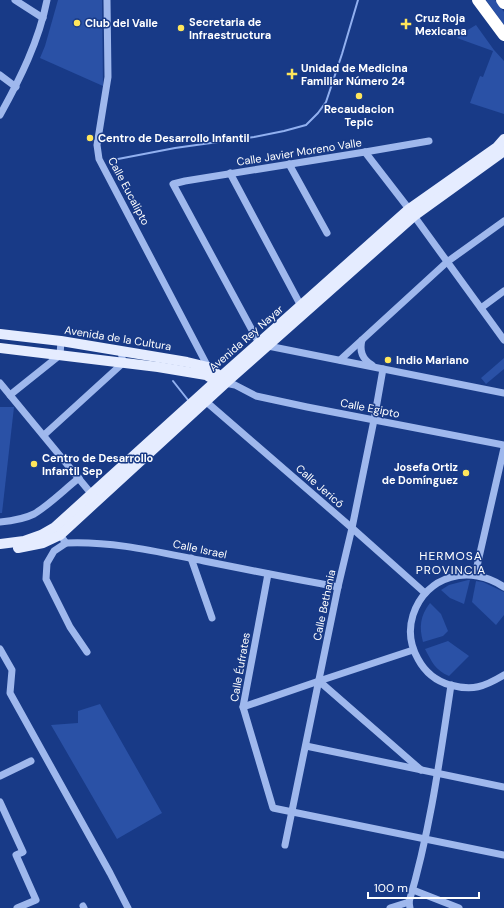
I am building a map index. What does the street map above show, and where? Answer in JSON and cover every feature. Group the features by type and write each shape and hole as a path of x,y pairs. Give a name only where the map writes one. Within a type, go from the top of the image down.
{"highway":[{"path":"478,0 504,35"}],"main road":[{"name":"Avenida Rey Nayar","path":"0,550 23,548 43,543 60,535 94,497 202,399 225,381 301,306 411,212 497,147 504,139"},
{"name":"Avenida Rey Nayar","path":"263,344 411,212 504,151"},
{"name":"Avenida de la Cultura","path":"0,334 61,341 121,351 207,371 225,381"},
{"name":"Avenida de la Cultura","path":"0,348 158,367 186,366"},
{"name":"Avenida Rey Nayar","path":"0,544 24,541 41,535 60,535"}],"street":[{"path":"15,0 43,18"},
{"path":"0,115 16,87 33,49 47,0"},
{"name":"Calle Eucalipto","path":"107,0 108,77 97,145 99,159 207,371"},
{"path":"0,75 16,87"},
{"name":"Calle Javier Moreno Valle","path":"263,344 173,184 429,141"},
{"path":"365,152 411,212 504,340"},
{"path":"289,164 327,233"},
{"path":"230,174 301,306"},
{"path":"340,360 447,262 504,221"},
{"path":"481,308 504,291"},
{"path":"362,340 361,351 363,356 369,364 374,366 504,392"},
{"path":"10,395 60,355 61,341"},
{"path":"263,344 374,366"},
{"path":"44,436 123,363 121,351"},
{"name":"Calle Bethania","path":"285,846 338,587 352,528 383,369"},
{"name":"Calle Egipto","path":"225,381 256,396 504,444"},
{"path":"0,383 94,497"},
{"name":"Calle Jericó","path":"202,399 425,593"},
{"path":"475,575 504,448"},
{"path":"0,522 15,520 33,514 79,478"},
{"path":"496,483 504,485"},
{"path":"60,535 54,551 46,563 46,579 70,627 87,652"},
{"name":"Calle Israel","path":"60,535 87,542 142,548 338,587"},
{"path":"191,558 212,618"},
{"name":"Calle Éufrates","path":"268,574 243,707 273,808 292,812"},
{"path":"504,587 497,582 475,575 454,576 444,579 428,590 416,606 411,624 410,636 412,650 422,667 432,677 443,683 461,688 476,688 490,684 504,675"},
{"path":"0,649 12,670 10,693 128,908"},
{"path":"243,707 412,650"},
{"path":"319,681 422,770"},
{"path":"390,908 410,905 425,839 451,685"},
{"path":"306,746 504,787"},
{"path":"0,776 31,761"},
{"path":"0,802 23,852 16,855 36,900 16,908"},
{"path":"292,812 504,855"},
{"path":"413,890 459,908"}],"shaded area":[{"name":"Club del Valle","path":"58,0 102,0 103,86 40,58 45,46"},
{"path":"486,0 495,0 504,12 504,25"},
{"path":"476,25 504,61 504,114 470,103 480,76 483,77 493,51 457,38"},
{"path":"504,358 504,369 486,384 481,378"},
{"path":"0,407 14,407 2,513 0,513"},
{"path":"470,580 464,604 450,598 441,590 449,585"},
{"path":"476,581 483,582 504,592 504,615 496,625 472,602"},
{"path":"430,603 441,614 448,631 443,636 423,642 421,622 424,612"},
{"path":"448,641 469,656 449,676 437,668 425,649"},
{"path":"100,704 162,813 117,839 51,725 78,723 78,711"}],"waterway":[{"path":"118,159 175,148 254,137 306,125 326,102 358,0"},
{"path":"173,381 188,400"}],"place":[{"name":"Club del Valle","path":"77,23"},
{"name":"Cruz Roja Mexicana","path":"406,24"},
{"name":"Secretaria de Infraestructura","path":"181,28"},
{"name":"Unidad de Medicina Familiar Número 24","path":"292,74"},
{"name":"Recaudacion Tepic","path":"359,96"},
{"name":"Centro de Desarrollo Infantil","path":"90,138"},
{"name":"Indio Mariano","path":"388,360"},
{"name":"Centro de Desarrollo Infantil Sep","path":"34,464"},
{"name":"Josefa Ortiz de Domínguez","path":"466,473"}],"district":[{"name":"HERMOSA PROVINCIA","path":"451,563"}]}
